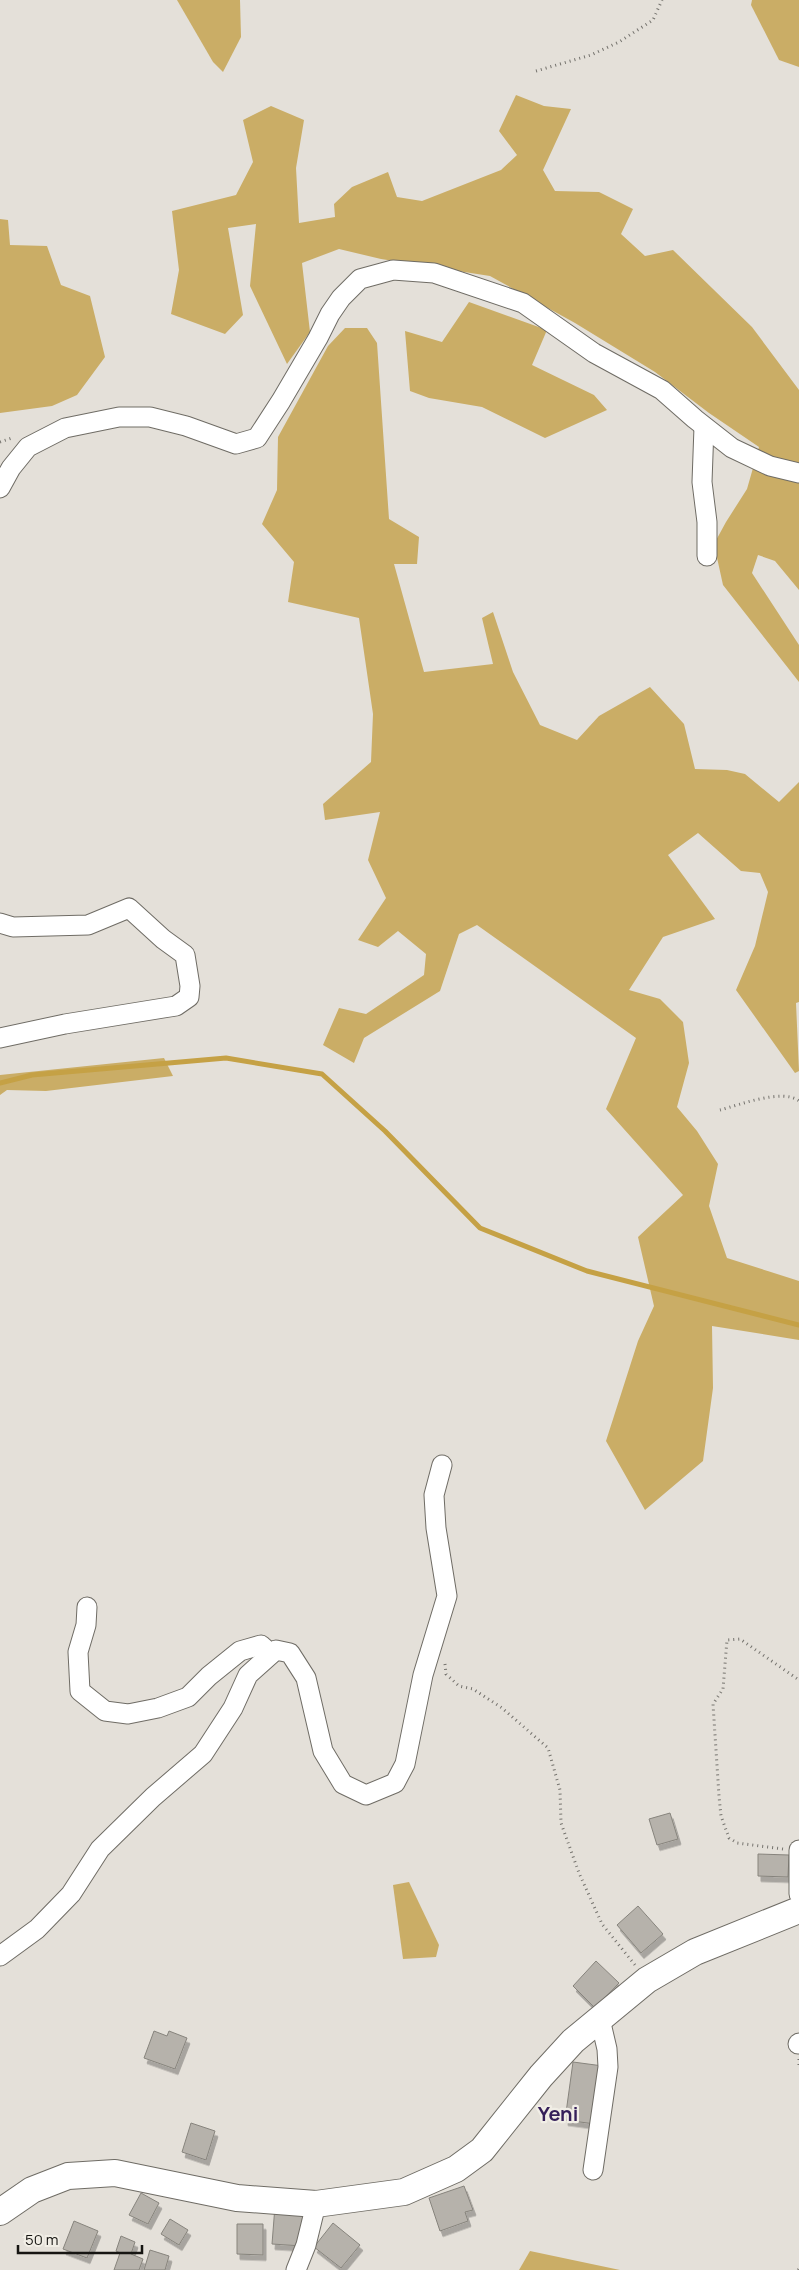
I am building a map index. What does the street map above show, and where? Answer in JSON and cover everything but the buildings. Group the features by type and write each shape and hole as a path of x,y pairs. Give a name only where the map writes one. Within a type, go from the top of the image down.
{"main road":[{"path":"0,2211 32,2190 68,2176 115,2173 237,2198 316,2204 404,2192 456,2169 482,2150 547,2069 573,2041 647,1980 695,1952 799,1910"}],"street":[{"path":"0,488 11,468 28,447 66,428 119,417 150,417 186,426 236,444 257,438 281,402 330,314 342,298 360,279 393,270 434,273 523,303 594,353 662,390 704,427 732,448 770,466 799,473"},
{"path":"704,427 702,482 707,522 707,556"},
{"path":"0,924 13,927 88,925 129,908 163,939 185,955 190,986 189,998 176,1006 65,1024 0,1038"},
{"path":"0,1956 37,1929 71,1894 100,1849 153,1797 203,1754 233,1708 248,1674 276,1650 290,1652 306,1678 323,1751 343,1784 366,1795 395,1783 405,1764 423,1674 447,1596 436,1528 434,1495 442,1465"},
{"path":"87,1608 86,1625 78,1652 80,1691 105,1711 128,1714 158,1708 188,1697 209,1676 240,1651 261,1645 271,1654"},
{"path":"799,1851 799,1894"},
{"path":"593,2170 608,2067 607,2050 600,2019"},
{"path":"296,2270 306,2245 316,2204"}],"path":[{"path":"536,71 591,55 620,42 653,20 662,0"},
{"path":"720,1110 773,1097 794,1097 799,1101"},
{"path":"799,1680 740,1639 727,1640 723,1689 713,1704 721,1816 729,1838 737,1843 799,1851"},
{"path":"444,1656 446,1674 459,1686 474,1689 502,1708 548,1748 560,1790 561,1823 579,1873 602,1924 647,1980"}],"shaded area":[{"path":"177,0 240,0 241,37 223,72 213,62"},
{"path":"752,0 799,0 799,67 779,60 751,5"},
{"path":"516,95 544,106 571,109 543,170 555,191 599,192 633,209 621,234 645,256 673,250 752,327 799,390 799,590 775,561 758,555 752,573 799,645 799,682 723,585 714,544 747,489 759,447 709,413 655,372 575,323 490,276 381,259 339,249 302,263 310,332 287,364 250,286 256,224 228,228 243,315 225,334 171,314 179,270 172,211 236,195 253,162 243,120 271,106 304,120 296,168 299,223 335,217 334,204 352,187 388,172 397,197 422,201 501,170 517,155 499,131"},
{"path":"0,219 8,220 10,245 47,246 61,285 90,296 105,357 77,395 52,406 0,413"},
{"path":"469,302 547,330 532,365 594,395 607,410 545,438 482,407 429,398 410,391 405,331 442,342"},
{"path":"345,328 367,328 377,343 389,519 419,537 417,564 394,564 424,672 493,664 482,618 493,612 513,672 540,725 577,740 599,716 650,687 684,724 695,769 727,770 745,774 779,802 799,782 799,1002 796,1003 799,1071 795,1073 736,990 755,946 768,892 760,873 741,871 698,833 668,855 715,919 663,937 629,990 660,999 683,1022 689,1063 677,1107 697,1131 718,1164 709,1206 727,1258 799,1281 799,1340 712,1326 713,1388 703,1461 645,1510 606,1441 638,1341 654,1306 638,1237 683,1195 606,1109 636,1038 477,925 459,934 440,991 364,1038 354,1063 323,1045 339,1008 366,1014 424,975 426,954 398,931 378,947 358,940 386,898 368,860 380,812 325,820 323,804 371,762 373,714 359,618 288,602 294,562 262,524 277,490 278,437 328,346"},
{"path":"164,1058 173,1076 46,1091 7,1090 0,1095 0,1075"},
{"path":"409,1882 439,1945 436,1957 403,1959 393,1885"},
{"path":"530,2251 620,2270 519,2270"}],"waterway":[{"path":"0,1083 32,1075 226,1058 322,1074 385,1131 480,1228 587,1271 799,1325"}],"district":[{"name":"Yeni","path":"558,2114"}]}
